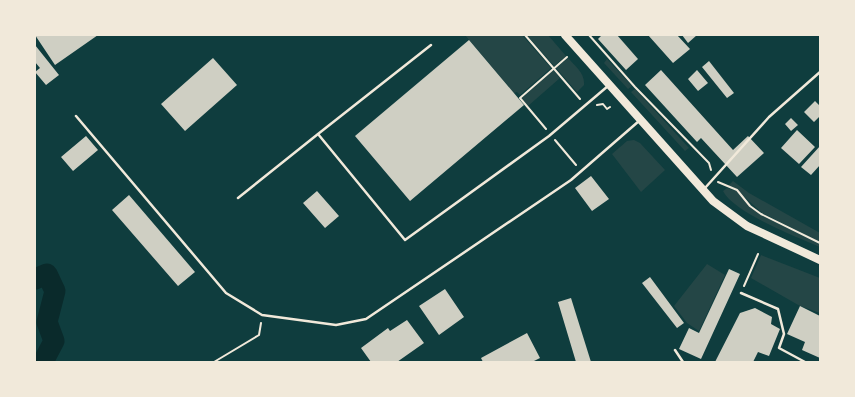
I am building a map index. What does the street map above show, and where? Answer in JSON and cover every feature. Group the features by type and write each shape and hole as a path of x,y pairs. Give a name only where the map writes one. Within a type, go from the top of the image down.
{"main road":[{"path":"566,35 703,190 724,210 747,226 820,260"}],"lane":[{"path":"238,198 431,45"},
{"path":"703,190 770,117 820,72"},
{"path":"318,134 404,240 550,134 609,85"},
{"path":"76,116 226,293 262,315 336,325 366,319 581,171 640,120"},
{"path":"741,293 778,309 784,334 779,348 804,362"},
{"path":"675,350 684,362"}],"path":[{"path":"525,35 586,106 603,104 607,109 610,107"},
{"path":"589,35 635,87 709,163 714,178 721,184 737,190 750,206 761,214 820,243"},
{"path":"567,57 520,98 581,171"},
{"path":"741,293 758,254"},
{"path":"214,362 259,335 262,315"}],"shaded area":[{"path":"465,35 522,35 551,68 520,95 517,92 514,93"},
{"path":"527,35 548,35 566,56 554,66"},
{"path":"568,58 583,77 584,85 577,92 556,68"},
{"path":"607,59 632,86 628,89 604,63"},
{"path":"553,70 560,78 528,106 522,98"},
{"path":"635,89 689,148 685,151 631,92"},
{"path":"634,140 640,143 665,170 641,192 612,154 627,141"},
{"path":"733,181 749,193 820,233 820,242 762,213 737,190 728,186"},
{"path":"727,188 736,191 761,215 820,244 820,247 752,216 729,199 723,191"},
{"path":"761,255 820,278 820,313 800,306 751,278"},
{"path":"707,264 725,275 699,331 687,323 674,306"}],"building":[{"path":"35,35 98,35 55,65"},
{"path":"602,35 617,35 638,59 626,70 598,39"},
{"path":"648,35 677,35 690,49 673,63"},
{"path":"682,35 697,35 688,43"},
{"path":"469,40 524,105 410,201 355,136"},
{"path":"35,45 59,75 46,85 35,72 40,68 35,62"},
{"path":"213,58 237,85 185,131 161,104"},
{"path":"709,61 734,93 727,98 702,67"},
{"path":"661,70 733,150 748,136 764,153 737,177 701,138 697,142 645,85"},
{"path":"697,70 708,83 698,91 688,79"},
{"path":"815,101 820,106 820,116 814,122 804,112"},
{"path":"791,118 798,125 791,131 785,124"},
{"path":"797,130 815,147 799,164 781,148"},
{"path":"86,136 98,150 73,171 61,157"},
{"path":"820,146 820,165 811,175 801,167"},
{"path":"591,176 609,199 592,211 575,188"},
{"path":"317,191 339,216 325,228 303,203"},
{"path":"129,195 195,272 178,286 112,210"},
{"path":"729,269 740,274 701,359 679,349 689,328 699,333"},
{"path":"650,277 684,323 677,328 642,283"},
{"path":"445,289 464,317 439,335 419,306"},
{"path":"571,298 591,362 576,362 558,302"},
{"path":"800,306 820,316 820,358 802,350 805,342 787,334"},
{"path":"755,308 772,317 771,324 780,329 769,356 758,352 753,362 715,362 740,313"},
{"path":"407,320 424,343 397,362 371,362 361,348 388,328 390,331"},
{"path":"527,333 540,358 532,362 483,362 481,358"}],"waterway":[{"path":"35,279 47,274 55,291 47,322 54,341 43,362"}]}
